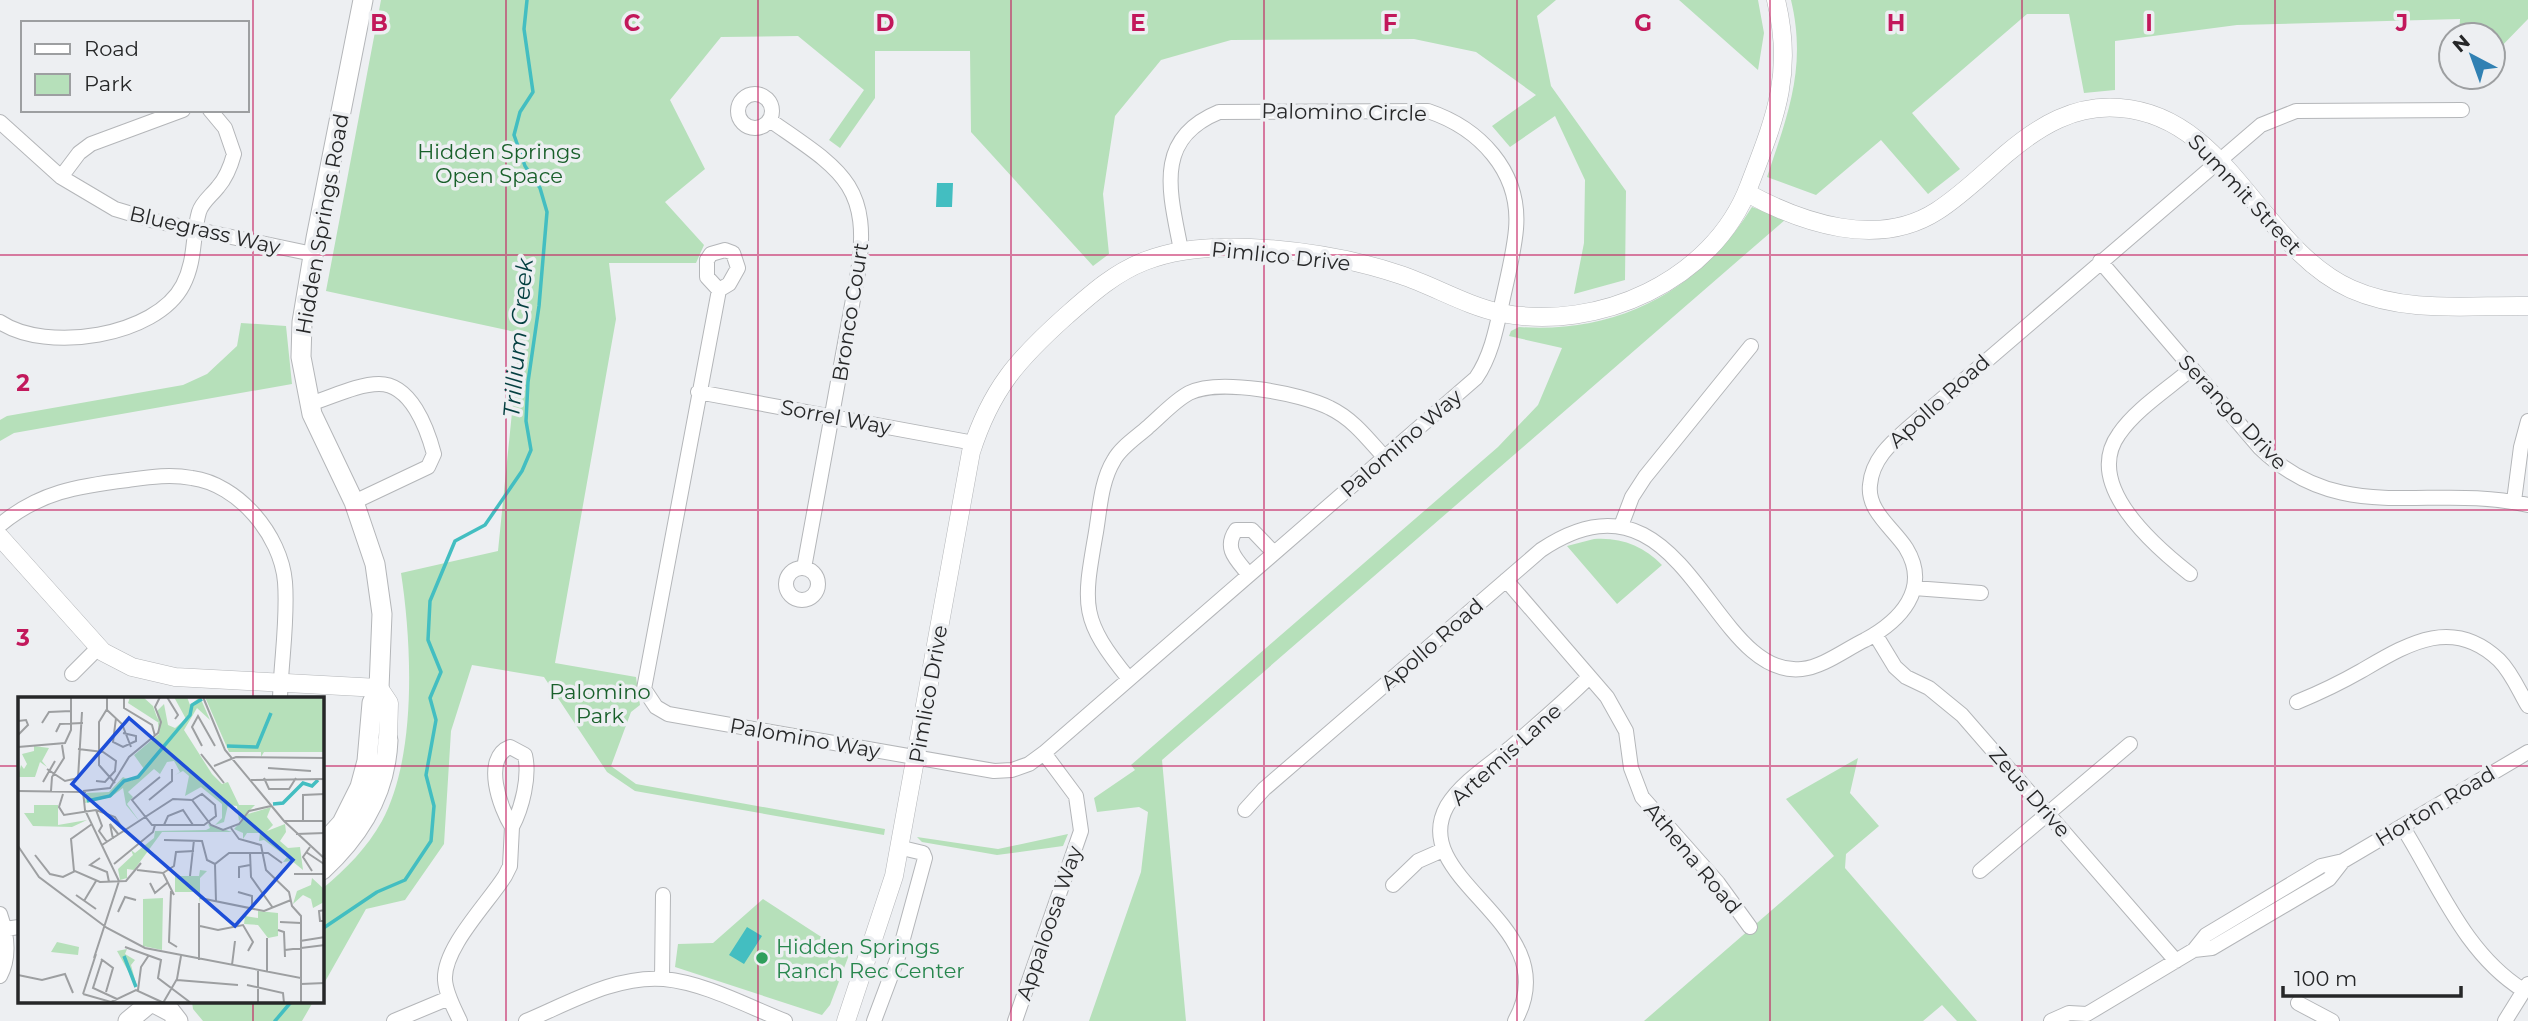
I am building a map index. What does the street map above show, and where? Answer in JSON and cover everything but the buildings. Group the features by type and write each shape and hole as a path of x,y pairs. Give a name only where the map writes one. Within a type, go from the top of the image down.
{"main road":[{"name":"Hidden Springs Road","path":"324,843 342,823 360,787 367,761 372,703 379,688 381,601 370,548 354,502 323,441 309,404 303,376 301,340 313,254 363,0"},
{"name":"Hidden Springs Road","path":"324,868 348,845 379,793 388,740"},
{"path":"128,1021 149,1004"},
{"path":"152,1004 159,1021"},
{"path":"155,1004 170,1012 178,1021"}],"street":[{"name":"Pimlico Drive","path":"846,1021 883,915 917,759 974,443 1000,385 1034,345 1107,281 1144,261 1181,250 1231,248 1335,258 1398,274 1500,313 1541,317 1581,315 1644,294 1684,269 1706,250 1747,193 1784,78 1784,36 1776,0"},
{"name":"Summit Street","path":"1747,193 1807,219 1836,228 1867,230 1900,226 1938,211 2040,127 2061,117 2105,107 2133,109 2164,118 2189,132 2217,160 2299,255 2350,288 2380,300 2414,306 2528,306"},
{"name":"Apollo Road","path":"1245,810 1264,789 1506,580 1541,550 1567,533 1596,526 1621,526 1647,537 1667,552 1754,652 1773,665 1793,669 1812,667 1875,634 1901,616 1914,588 1914,572 1905,547 1871,500 1870,485 1878,459 1907,429 2217,160 2261,125 2295,111 2462,110"},
{"name":"Palomino Circle","path":"1181,250 1169,186 1170,163 1183,137 1201,119 1219,112 1242,111 1427,111 1468,128 1492,153 1510,185 1516,228 1500,313"},
{"path":"61,177 79,153 91,144 178,112"},
{"path":"0,322 28,335 58,340 77,338 141,321 163,309 183,284 196,246 203,204 220,185 234,154 220,120 212,112"},
{"name":"Bronco Court","path":"771,121 835,168 855,196 861,219 862,249 804,568"},
{"name":"Bluegrass Way","path":"0,122 61,177 115,209 197,230 313,254"},
{"name":"Serango Drive","path":"2100,261 2191,369 2274,461 2314,486 2345,495 2378,498 2481,498 2521,503"},
{"name":"Palomino Way","path":"719,290 644,689 650,701 668,714 994,771 1012,770 1029,764 1044,753 1476,378 1488,355 1500,313"},
{"path":"1621,526 1632,497 1645,477 1751,346"},
{"path":"2190,574 2159,547 2124,507 2111,488 2108,471 2111,450 2120,432 2191,369"},
{"path":"309,404 378,384 401,392 412,404 424,426 434,454 428,467 354,502"},
{"path":"1129,678 1096,634 1086,596 1108,470 1115,457 1147,427 1190,393 1204,388 1284,394 1331,408 1360,429 1385,458"},
{"name":"Sorrel Way","path":"698,393 974,443"},
{"path":"2521,503 2521,447 2528,421"},
{"path":"0,525 26,504 77,488 166,475 212,483 231,494 259,521 271,537 281,561 286,594 280,691"},
{"path":"1249,575 1230,548 1230,539 1236,530 1252,530 1273,553"},
{"path":"0,537 98,648 122,663 150,673 280,691 379,688"},
{"name":"Athena Road","path":"1506,580 1607,697 1626,731 1633,776 1642,797 1718,883 1750,927"},
{"path":"1914,588 1981,593"},
{"name":"Zeus Drive","path":"1875,634 1895,667 1906,677 1929,688 1962,715 2176,961"},
{"path":"2297,702 2327,690 2413,641 2441,637 2474,644 2499,660 2528,706"},
{"path":"72,674 98,648"},
{"name":"Artemis Lane","path":"1443,850 1441,821 1456,794 1551,714 1590,677"},
{"name":"Hidden Springs Road","path":"379,688 390,704 388,740"},
{"path":"1980,871 2130,744"},
{"path":"460,1021 449,998 445,980 446,965 457,944 510,866 512,827 519,812 527,765 525,755 510,747 500,751 495,769 503,813 512,827"},
{"name":"Horton Road","path":"2051,1021 2069,1013 2087,1014 2194,950 2212,948 2329,879 2343,861 2528,752"},
{"name":"Appaloosa Way","path":"1015,1021 1077,845 1081,825 1080,807 1072,787 1044,753"},
{"path":"2402,826 2471,942 2492,967 2525,987 2505,1021"},
{"path":"874,1021 898,957 924,864 923,853 898,847"},
{"path":"1393,885 1418,861 1443,850 1520,950 1527,982 1525,998 1515,1021"},
{"path":"662,979 663,895"},
{"path":"0,914 12,928 0,976"},
{"path":"526,1021 629,981 662,979 682,982 785,1021"},
{"path":"394,1021 449,998"},
{"path":"2298,1003 2332,1021"}],"green space":[{"name":"Hidden Springs Open Space","path":"381,0 1556,0 1537,16 1551,86 1626,191 1625,280 1574,294 1584,243 1585,180 1555,116 1510,147 1492,126 1536,95 1476,52 1414,39 1231,40 1161,60 1115,116 1103,194 1109,254 1093,266 971,132 970,51 875,51 875,98 840,148 829,140 864,90 798,36 721,37 670,100 705,169 665,202 704,245 696,263 609,263 616,319 555,663 636,677 640,705 631,712 611,766 636,784 885,829 884,835 635,791 607,772 544,677 472,665 451,731 444,844 405,900 366,909 324,983 324,887 355,858 376,831 393,795 401,765 409,699 409,666 401,573 498,551 520,333 326,291"},
{"path":"1679,0 1758,0 1764,33 1758,70"},
{"path":"1791,0 2528,0 2528,19 2507,41 2507,21 2460,19 2237,25 2115,41 2115,90 2084,93 2069,14 2027,14 1912,113 1960,169 1928,194 1881,140 1816,195 1767,177 1793,90 1797,47"},
{"path":"1752,207 1786,219 1162,760 1186,1021 1089,1021 1141,872 1148,812 1139,807 1097,812 1094,798 1135,770 1131,765 1498,447 1538,405 1562,348 1509,336 1511,331 1519,327 1590,323 1623,314 1654,301 1708,262"},
{"path":"241,323 286,326 292,384 14,433 0,441 0,420 7,416 183,385 207,374 237,346"},
{"path":"1594,539 1631,544 1662,565 1617,604 1567,546"},
{"path":"1858,758 1850,793 1879,826 1846,854 1845,868 1977,1021 1957,1021 1942,1005 1923,1021 1644,1021 1834,856 1786,799"},
{"path":"1068,834 1063,846 997,855 922,842 917,837 998,849"},
{"name":"Hidden Springs Ranch Rec Center","path":"763,899 849,955 830,1005 822,1015 675,967 678,944 713,943"},
{"path":"192,1004 312,1004 302,1021 203,1021"}],"water":[{"path":"937,183 953,183 952,207 936,207"},
{"path":"747,927 762,936 744,964 729,955"}],"waterway":[{"name":"Trillium Creek","path":"324,928 377,892 405,880 431,841 434,806 426,775 436,720 430,698 441,672 428,640 430,601 455,541 485,525 522,471 531,450 526,421 528,382 539,306 547,212 540,188 525,166 514,135 520,112 533,92 524,29 527,0"},
{"name":"Trillium Creek","path":"275,1021 289,1004"}],"place":[{"name":"Hidden Springs Ranch Rec Center","path":"762,958"}],"park label":[{"name":"Palomino Park","path":"600,703"}]}
